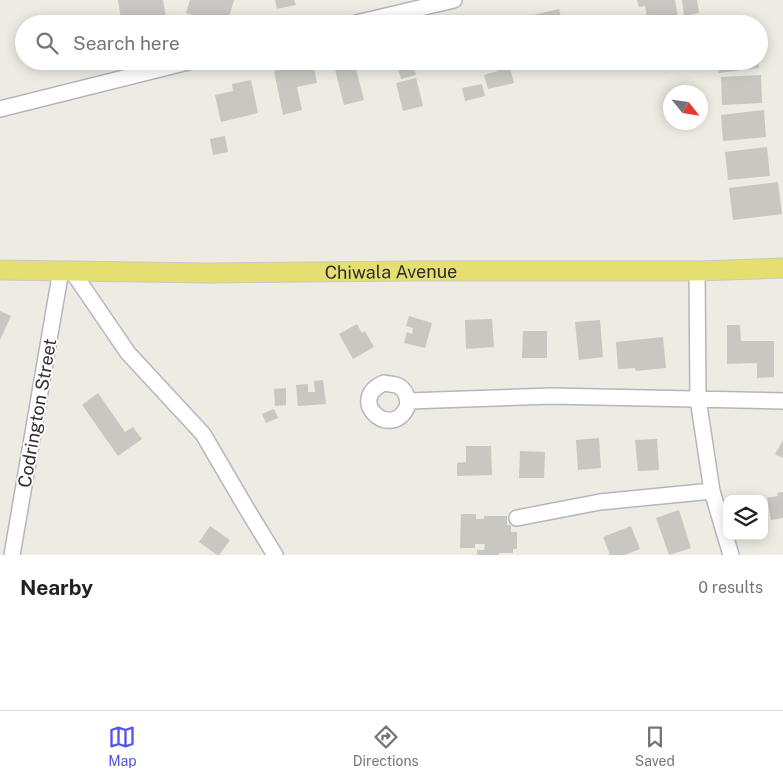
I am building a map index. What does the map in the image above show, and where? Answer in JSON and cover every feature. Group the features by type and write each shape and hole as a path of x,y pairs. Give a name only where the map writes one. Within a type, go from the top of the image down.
{"main road":[{"name":"Chiwala Avenue","path":"0,270 209,273 696,271 783,268"}],"street":[{"path":"390,15 454,0"},
{"path":"0,109 156,70"},
{"path":"67,270 128,353 203,434 275,555"},
{"name":"Codrington Street","path":"12,555 67,270"},
{"path":"696,271 698,399 712,491 730,555"},
{"path":"408,401 551,396 783,401"},
{"path":"517,518 600,502 712,491"}],"building":[{"path":"118,0 163,0 166,15 120,15"},
{"path":"190,0 234,0 230,15 193,15 186,13"},
{"path":"275,0 294,0 296,5 277,9"},
{"path":"637,0 675,0 678,15 647,15 645,6 639,7"},
{"path":"682,0 697,0 699,13 684,15"},
{"path":"559,9 561,15 533,15"},
{"path":"314,70 317,83 297,87 302,110 283,115 274,71"},
{"path":"335,70 356,70 364,100 344,105"},
{"path":"398,70 415,70 416,75 401,79"},
{"path":"511,70 514,83 488,89 484,75"},
{"path":"719,70 743,70 719,73"},
{"path":"761,75 762,103 722,105 721,77"},
{"path":"416,78 423,106 403,111 396,83"},
{"path":"251,80 258,113 221,122 215,95 233,91 232,84"},
{"path":"482,84 485,96 465,101 462,88"},
{"path":"764,110 766,137 723,141 721,115"},
{"path":"225,136 228,152 213,155 210,139"},
{"path":"767,147 770,176 728,180 725,152"},
{"path":"778,182 782,214 733,220 729,188"},
{"path":"0,311 11,316 0,340"},
{"path":"409,316 432,323 425,348 404,343 407,332 412,334 413,328 406,326"},
{"path":"492,319 494,347 466,349 465,320"},
{"path":"600,320 603,357 579,360 575,322"},
{"path":"357,324 362,333 365,331 374,347 353,359 339,334"},
{"path":"727,325 740,325 741,341 774,341 774,377 757,378 757,363 727,364"},
{"path":"523,331 547,331 547,358 522,358"},
{"path":"663,337 666,368 636,371 635,368 618,369 616,342"},
{"path":"323,380 326,404 298,406 296,385 308,384 308,392 315,392 314,381"},
{"path":"286,388 286,405 275,406 274,389"},
{"path":"98,393 125,432 133,427 142,439 118,456 82,405"},
{"path":"274,409 278,418 266,423 262,414"},
{"path":"599,438 601,468 578,470 576,440"},
{"path":"657,439 659,470 638,471 635,440"},
{"path":"783,440 783,458 775,454"},
{"path":"466,446 491,446 492,475 457,476 457,463 466,462"},
{"path":"520,451 545,452 544,478 519,478"},
{"path":"783,492 783,518 771,520 768,498 778,496 777,493"},
{"path":"679,510 691,548 669,555 656,518"},
{"path":"461,514 476,514 476,519 484,519 484,516 507,516 507,525 511,525 511,532 517,532 517,549 513,549 513,553 477,555 477,550 484,550 485,544 475,544 475,548 460,548"},
{"path":"210,526 230,540 219,555 199,542"},
{"path":"631,526 640,549 625,555 610,555 603,537"}]}
